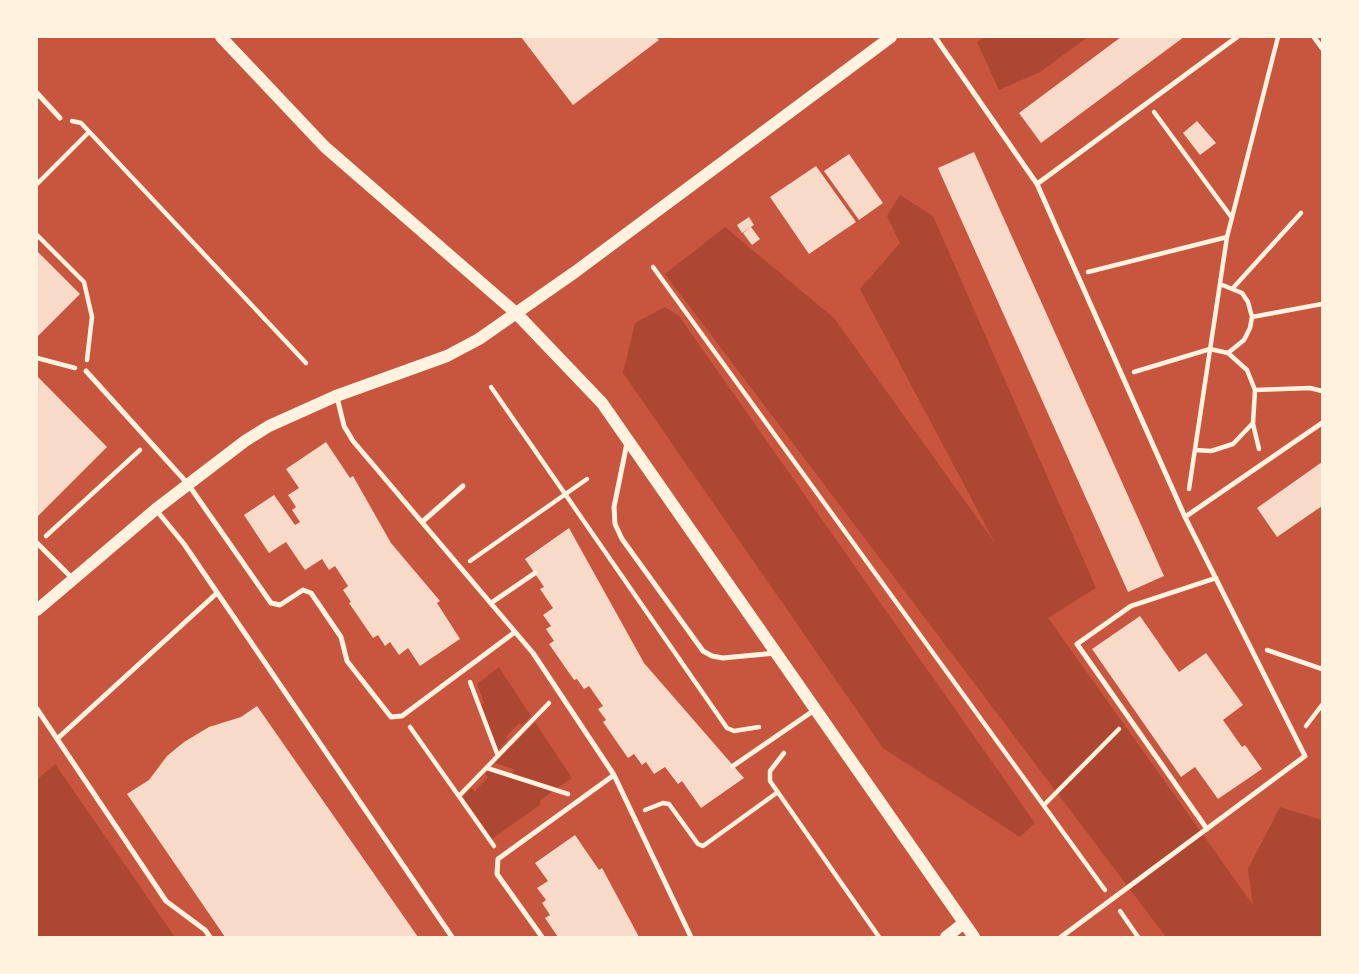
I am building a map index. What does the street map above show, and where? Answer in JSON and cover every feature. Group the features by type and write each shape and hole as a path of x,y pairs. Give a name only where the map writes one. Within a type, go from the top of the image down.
{"street":[{"path":"221,37 325,147 516,313 602,404 974,937"},
{"path":"37,610 156,509 231,450 269,426 336,396 447,356 479,339 891,37"},
{"path":"946,937 964,923"}],"lane":[{"path":"935,37 1037,184 1185,517 1305,756 1061,937"},
{"path":"1037,184 1237,37"},
{"path":"1314,37 1322,48"},
{"path":"37,93 60,118"},
{"path":"86,371 188,484 271,603 280,604 303,590 311,593 341,637 345,655 351,665 391,717 402,716 515,632"},
{"path":"336,396 349,435 536,657 614,775 691,937"},
{"path":"1185,517 1322,423"},
{"path":"627,439 614,507 615,524 622,539 703,651 718,657 735,658 777,653"},
{"path":"422,522 463,486"},
{"path":"156,509 184,544 452,937"},
{"path":"37,544 73,579"},
{"path":"491,603 535,573"},
{"path":"1207,829 1077,644 1131,606 1216,578"},
{"path":"57,739 217,593"},
{"path":"37,709 166,901 205,930 210,937"},
{"path":"733,766 816,709"},
{"path":"542,937 497,874 496,864 501,855 614,775"}],"path":[{"path":"1185,517 1227,237 1278,37"},
{"path":"1147,103 1232,218"},
{"path":"60,118 81,123 306,363"},
{"path":"37,184 89,132"},
{"path":"1233,288 1301,213"},
{"path":"37,235 84,282 92,317 86,371 37,358"},
{"path":"1077,275 1227,237"},
{"path":"653,267 1138,937"},
{"path":"1220,285 1242,293 1252,317 1244,340 1228,353"},
{"path":"1252,317 1322,304"},
{"path":"1122,376 1210,349 1228,353 1247,369 1255,390 1253,423 1262,464"},
{"path":"491,387 727,728 734,731 759,727"},
{"path":"1255,390 1310,388 1322,391"},
{"path":"1195,450 1211,451 1233,443 1253,423"},
{"path":"37,544 150,440"},
{"path":"461,568 587,478"},
{"path":"1248,643 1322,669"},
{"path":"466,669 498,756"},
{"path":"459,796 559,693"},
{"path":"1296,740 1322,705"},
{"path":"402,716 501,855"},
{"path":"1044,805 1130,718"},
{"path":"784,753 769,775 778,792 879,937"},
{"path":"487,768 582,798"},
{"path":"634,813 667,803 698,844 703,846 778,792"}],"shaded area":[{"path":"984,37 1088,37 1040,72 999,90 977,42"},
{"path":"900,195 933,216 1096,588 1048,618 1253,905 1248,869 1280,807 1322,820 1322,937 1166,937 665,274 725,227 834,318 995,543 860,289 900,243 887,216"},
{"path":"665,307 679,316 1035,823 1020,837 883,748 623,373 635,323"},
{"path":"499,667 531,716 522,725 519,723 498,750 481,705 484,703 477,684"},
{"path":"535,722 572,778 557,788 512,774 514,769 495,763"},
{"path":"55,764 175,937 37,937 37,780"},
{"path":"489,770 553,791 540,801 541,804 492,839 463,797 471,788 475,791 488,777 485,774"}],"building":[{"path":"521,37 656,37 659,40 573,105"},
{"path":"1121,37 1184,37 1041,143 1019,113"},
{"path":"1197,121 1216,143 1200,155 1183,133"},
{"path":"974,152 1164,576 1128,592 938,168"},
{"path":"849,154 883,203 859,220 824,171"},
{"path":"816,166 856,222 809,254 770,197"},
{"path":"749,217 754,225 742,233 737,225"},
{"path":"751,227 760,239 752,245 743,233"},
{"path":"37,251 80,294 37,337"},
{"path":"37,376 107,447 37,517"},
{"path":"326,442 350,478 353,476 391,543 440,601 437,603 460,639 420,666 408,648 399,655 390,642 385,646 378,635 373,638 349,603 351,602 343,590 348,586 335,566 329,570 322,559 305,570 286,542 269,553 244,515 274,495 295,525 300,522 292,510 296,507 288,495 299,488 286,469"},
{"path":"1322,462 1322,506 1277,537 1257,508"},
{"path":"569,528 644,663 744,778 701,808 682,781 678,784 665,767 654,774 646,762 642,765 634,754 628,758 603,722 606,720 598,709 603,706 589,686 584,689 577,679 574,680 549,644 554,641 546,629 551,626 543,615 553,608 540,589 544,587 525,559"},
{"path":"1140,616 1179,672 1206,653 1243,705 1223,720 1262,769 1218,799 1195,767 1181,777 1092,649"},
{"path":"257,706 418,937 225,937 127,794 149,780 167,756 184,742 209,727 241,717"},
{"path":"575,835 599,870 602,868 639,937 558,937 545,918 550,915 542,903 546,900 537,888 548,881 535,863"}]}
